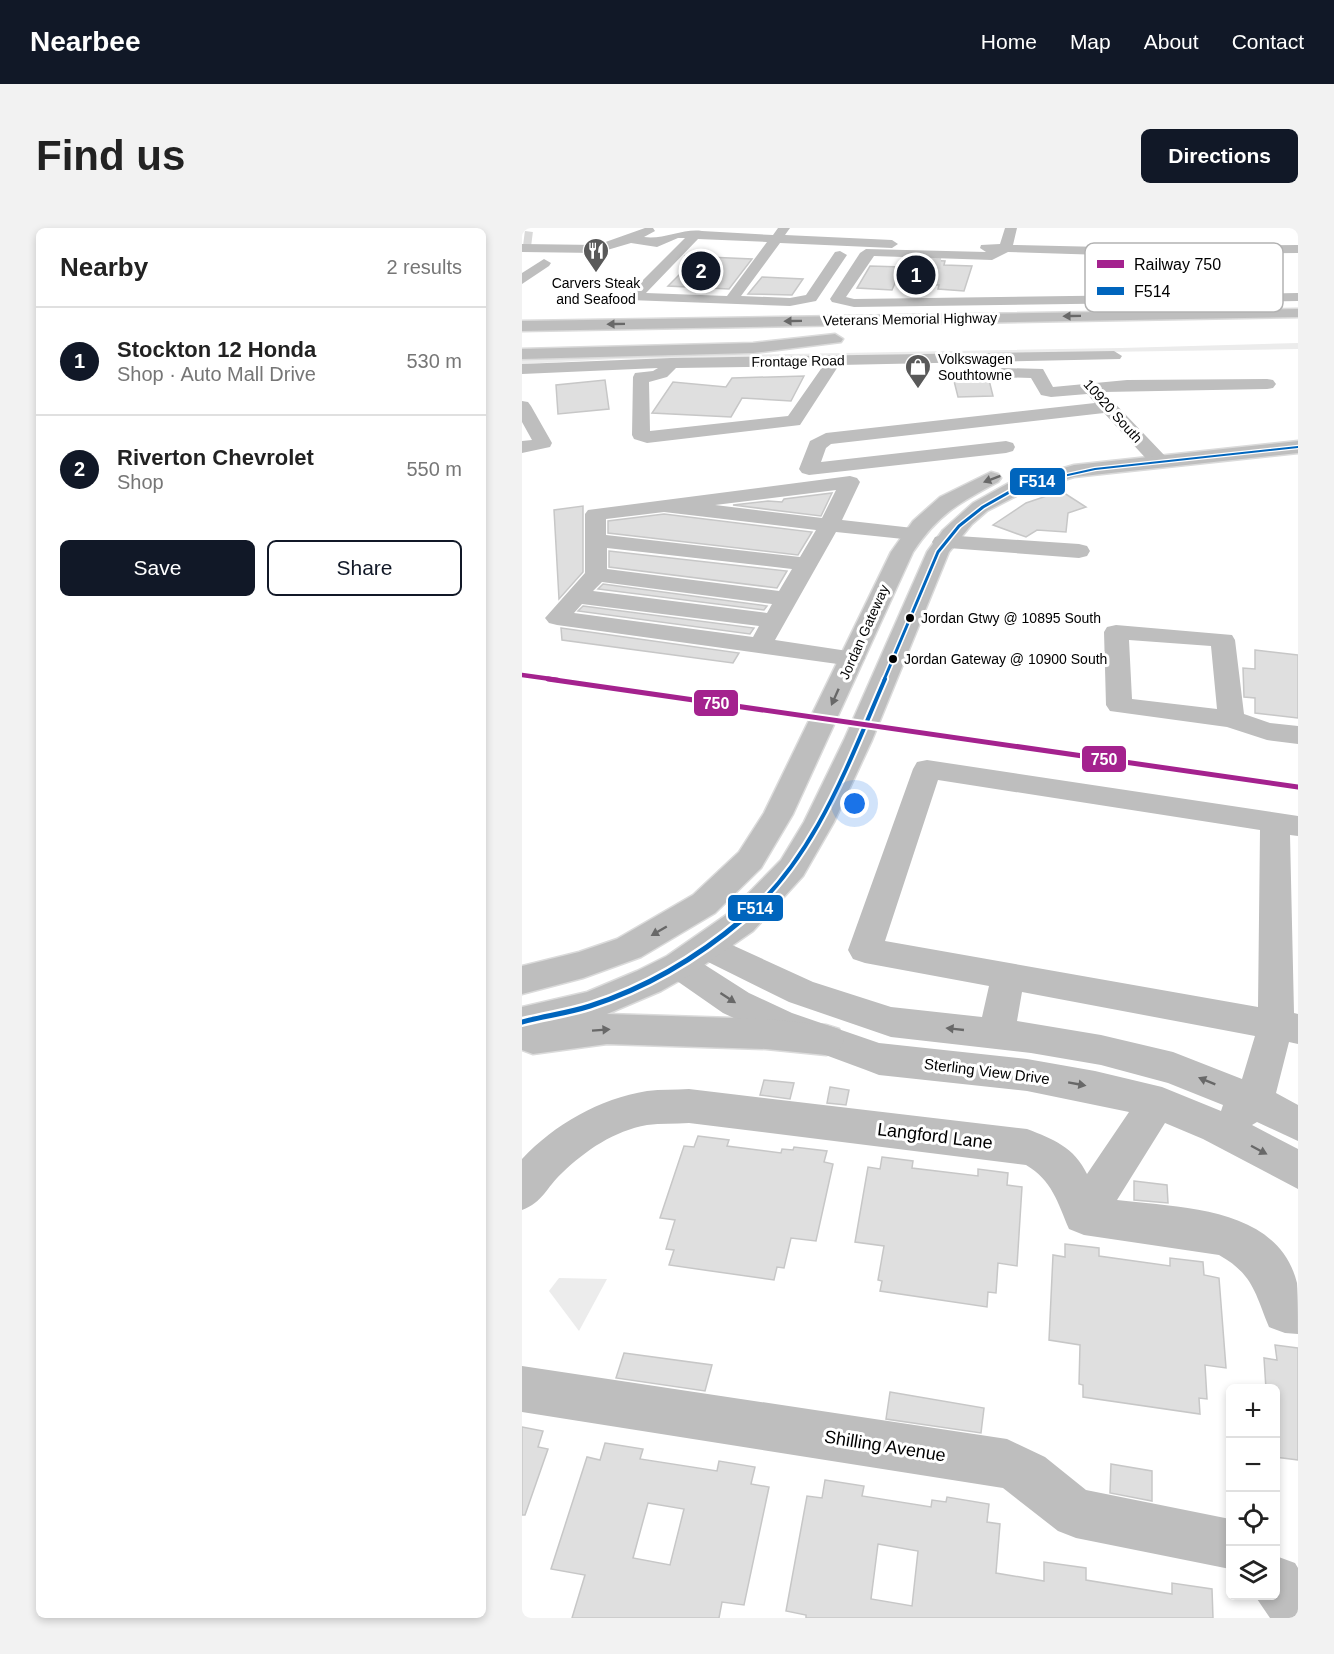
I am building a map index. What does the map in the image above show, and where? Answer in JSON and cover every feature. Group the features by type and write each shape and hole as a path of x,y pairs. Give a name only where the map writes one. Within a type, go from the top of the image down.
{"main road":[{"path":"525,241 560,250 597,250 655,228"},
{"path":"657,243 676,234 780,231 1008,238 1085,254"},
{"path":"733,296 780,231"},
{"path":"699,232 641,288 790,302 811,298 854,234"},
{"path":"597,250 607,233"},
{"path":"854,234 900,233"},
{"path":"977,236 1008,238 1085,253"},
{"path":"1190,243 1224,238 1298,237"},
{"path":"945,262 990,260 1008,238"},
{"path":"1224,238 1228,243"},
{"path":"629,239 657,243 680,250 701,251"},
{"path":"525,241 597,250"},
{"path":"1283,250 1298,249"},
{"path":"522,282 560,250"},
{"path":"1063,251 1062,259 990,260 903,256 878,251 867,254 837,299 854,303 1085,295"},
{"path":"743,253 764,254"},
{"path":"1283,259 1298,257"},
{"path":"522,262 544,263"},
{"path":"522,282 543,285"},
{"path":"841,294 988,288 1056,295 1085,291"},
{"path":"585,310 608,312"},
{"path":"522,312 726,315 759,322"},
{"name":"Veterans Memorial Highway","path":"522,326 1298,313"},
{"name":"Veterans Memorial Highway","path":"522,341 852,337 753,348 522,354"},
{"name":"Frontage Road","path":"522,369 671,363 1114,356"},
{"name":"10920 South","path":"1074,357 1084,381 1153,455"},
{"path":"671,363 665,373 657,377 641,377 641,435 647,437 794,421 831,368 831,360"},
{"path":"869,360 867,371 872,375 1037,373 1047,391 1267,384"},
{"path":"522,406 543,443 522,447"},
{"path":"1006,447 809,469 817,445 826,440 1109,407"},
{"path":"1064,412 1077,429"},
{"name":"Jordan Gateway","path":"522,1022 592,1005 649,981 741,921 792,868 819,822 943,542 973,509 1010,490 1042,478 1153,455 1298,434"},
{"name":"Jordan Gateway","path":"522,980 583,965 628,948 704,904 750,860 772,826 902,552 920,525 947,501 988,479 1061,459 1298,447"},
{"path":"760,645 829,525 850,482 595,514 596,574 557,618 852,658"},
{"path":"661,505 913,534"},
{"path":"595,540 806,564"},
{"path":"943,542 1078,551"},
{"path":"596,574 787,599"},
{"path":"577,596 774,621"},
{"path":"1231,719 1223,640 1116,632 1119,705 1231,719 1267,731 1298,735"},
{"path":"1217,1127 1255,1101 1287,1027 1286,824 927,769 865,950 1287,1027"},
{"path":"690,954 687,935 737,892 769,857 772,826"},
{"path":"522,998 603,976 646,957 690,954 891,1022 996,1034 1101,1050 1173,1068 1255,1101 1298,1124"},
{"name":"Sterling View Drive","path":"690,954 736,1003 779,1023 879,1059 1027,1075 1095,1087 1157,1103 1217,1127 1298,1170"},
{"path":"996,1034 1008,976"},
{"path":"522,1041 607,1029 765,1034 826,1040"},
{"path":"1157,1103 1149,1119 1084,1215 1219,1234 1236,1240 1266,1264 1276,1280 1285,1311 1298,1312"},
{"name":"Langford Lane","path":"522,1191 533,1174 566,1144 604,1121 647,1108 689,1106 1027,1148 1041,1152 1064,1169 1084,1215"},
{"name":"Shilling Avenue","path":"522,1389 1007,1464 1023,1470 1038,1480 1063,1505 1076,1513 1226,1543"},
{"path":"1280,1589 1298,1612"}],"shaded area":[{"path":"1298,343 1298,349 617,359 522,364 522,360 560,358"},
{"path":"559,1278 607,1279 579,1331 549,1291"}],"building":[{"path":"685,256 752,259 729,289 668,286 686,268 690,268"},
{"path":"906,259 945,261 944,265 972,266 964,291 938,289 939,285 895,283 892,290 857,288 870,266 903,267"},
{"path":"762,277 803,279 792,295 748,294"},
{"path":"804,376 791,401 742,398 731,417 652,413 673,382 726,387 732,378"},
{"path":"988,376 993,396 958,397 953,377"},
{"path":"605,380 609,409 558,414 556,385"},
{"path":"1061,491 1086,507 1068,513 1066,532 1037,530 1026,537 993,525 1026,503"},
{"path":"832,493 821,516 733,505 768,501 782,502 784,499"},
{"path":"583,506 583,572 559,599 554,510"},
{"path":"664,514 812,532 798,555 608,533 608,521"},
{"path":"609,551 787,571 777,588 609,567"},
{"path":"603,584 767,606 764,610 598,589"},
{"path":"583,606 754,628 750,634 578,611"},
{"path":"561,628 739,653 733,663 562,640"},
{"path":"1255,650 1298,655 1298,718 1255,713 1255,698 1244,697 1243,668 1255,669"},
{"path":"764,1080 794,1083 790,1099 760,1095"},
{"path":"830,1087 849,1090 846,1105 827,1103"},
{"path":"698,1136 729,1140 727,1146 781,1153 782,1149 793,1150 794,1147 827,1151 824,1162 833,1164 816,1241 791,1238 784,1268 777,1267 774,1280 669,1265 674,1250 666,1249 675,1220 660,1218 684,1146 694,1147"},
{"path":"882,1157 913,1161 912,1168 978,1176 978,1169 1008,1173 1007,1185 1022,1187 1017,1266 998,1263 996,1293 988,1292 987,1307 880,1291 882,1281 878,1280 884,1246 855,1242 868,1167 880,1169"},
{"path":"1134,1181 1167,1185 1168,1203 1134,1200"},
{"path":"1065,1244 1099,1248 1099,1256 1170,1266 1170,1258 1203,1262 1204,1275 1219,1278 1226,1368 1205,1365 1207,1399 1199,1398 1200,1414 1083,1397 1083,1385 1079,1384 1080,1345 1049,1340 1053,1255 1065,1257"},
{"path":"1275,1345 1298,1348 1298,1460 1280,1458 1280,1384 1266,1384 1264,1358 1277,1360"},
{"path":"624,1353 712,1365 705,1391 616,1378"},
{"path":"890,1392 984,1408 981,1433 886,1419"},
{"path":"522,1427 543,1431 538,1447 548,1449 525,1515 522,1515"},
{"path":"605,1443 643,1449 640,1459 717,1471 719,1461 755,1467 751,1484 769,1487 744,1605 722,1602 719,1618 572,1618 585,1575 551,1569 587,1457 600,1460","holes":["648,1503 684,1509 670,1565 633,1558"]},
{"path":"1111,1464 1152,1471 1152,1501 1110,1493"},
{"path":"825,1480 864,1486 862,1496 931,1507 932,1500 946,1502 947,1497 989,1504 987,1522 1000,1524 996,1573 1044,1581 1044,1562 1086,1568 1086,1580 1172,1594 1172,1583 1212,1589 1213,1618 806,1618 806,1615 786,1611 807,1496 822,1498","holes":["878,1544 918,1551 912,1606 871,1599"]}],"tunnel":[{"path":"524,238 532,239"},
{"path":"906,260 945,262"}],"rail line":[{"name":"750","path":"522,675 1298,787"}],"transit line":[{"name":"F514","path":"522,1022 592,1005 648,982 702,951 727,933 772,891 799,858 818,824 866,721 938,552 959,526 983,507 1009,492 1065,474 1125,465 1298,447"}],"place":[{"name":"Riverton Chevrolet","path":"701,271"},
{"name":"Carvers Steak and Seafood","path":"596,274"},
{"name":"Stockton 12 Honda","path":"916,275"},
{"name":"Volkswagen Southtowne","path":"918,390"},
{"name":"Jordan Gtwy @ 10895 South","path":"910,618"},
{"name":"Jordan Gateway @ 10900 South","path":"893,659"}]}
